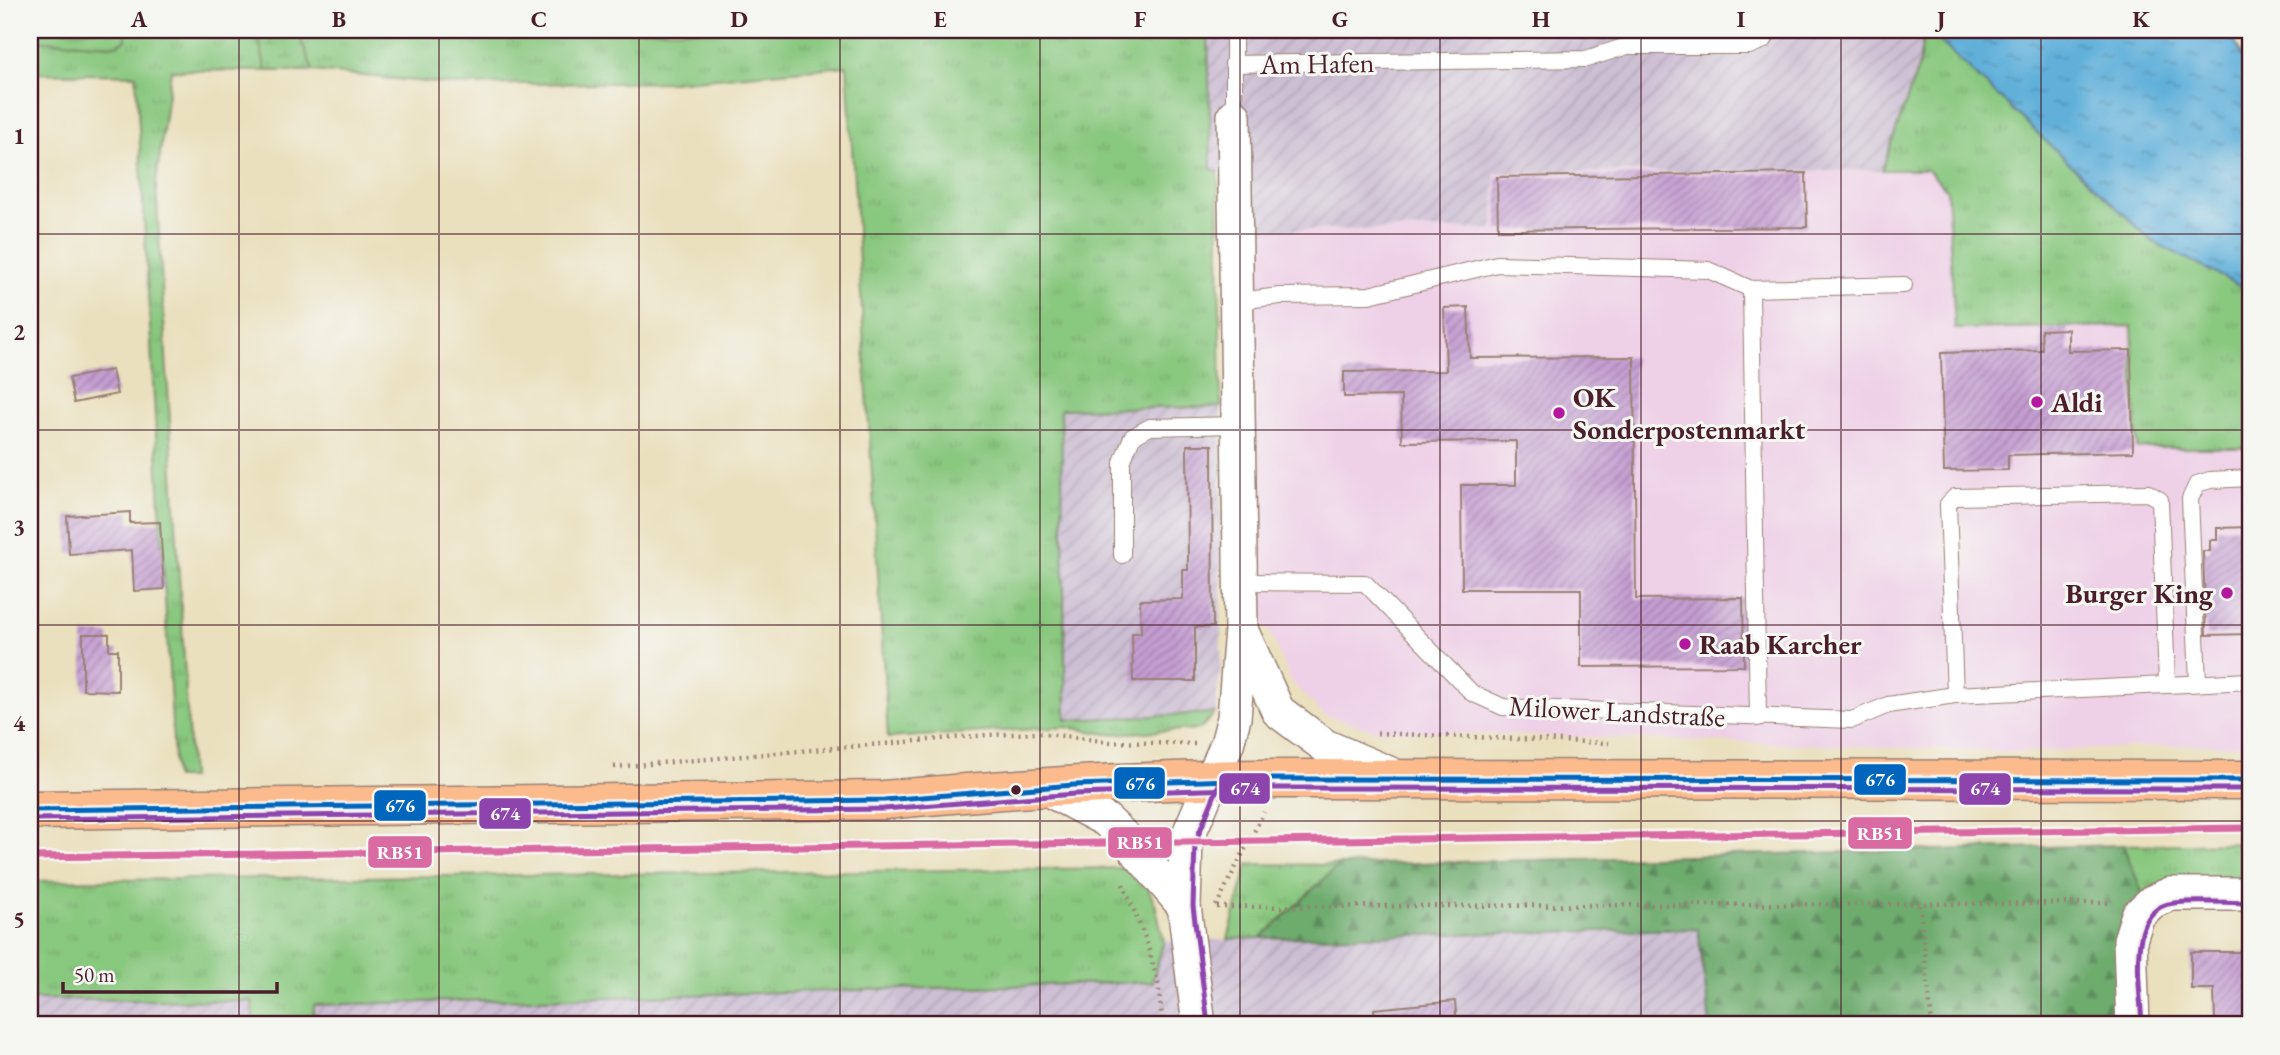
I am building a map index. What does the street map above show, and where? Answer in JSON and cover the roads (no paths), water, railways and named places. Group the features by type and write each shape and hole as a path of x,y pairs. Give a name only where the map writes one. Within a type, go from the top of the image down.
{"main road":[{"path":"30,810 884,800 990,790 1212,779 2250,780"}],"street":[{"name":"Am Hafen","path":"1199,1025 1184,906 1185,841 1227,744 1234,718 1241,630 1234,116"},
{"path":"1241,630 1278,710 1325,746 1405,780"},
{"path":"1045,788 1106,820 1128,841 1184,906"},
{"path":"2133,1025 2130,940 2138,915 2152,902 2170,894 2250,894"}],"lane":[{"name":"Am Hafen","path":"1234,30 1234,116"},
{"name":"Am Hafen","path":"1233,64 1586,59 1627,46 1749,46 1764,40 1770,30"},
{"path":"1238,301 1280,296 1368,295 1497,264 1708,270 1751,289 1904,285"},
{"path":"1751,289 1758,718"},
{"path":"1122,555 1122,462 1132,437 1150,427 1239,425"},
{"path":"2198,682 2190,499 2197,484 2210,480 2250,478"},
{"path":"1955,695 1948,504 1955,496 2148,493 2161,500 2167,684"},
{"name":"Milower Landstraße","path":"1241,582 1365,583 1472,693 1503,707 1852,720 1888,705 1955,695 2250,681"}],"water":[{"path":"1928,30 2230,30 2250,75 2250,291 2152,241"}],"place":[{"name":"Aldi","path":"2037,402"},
{"name":"OK Sonderpostenmarkt","path":"1559,413"},
{"name":"Burger King","path":"2227,593"},
{"name":"Raab Karcher","path":"1685,644"}]}
